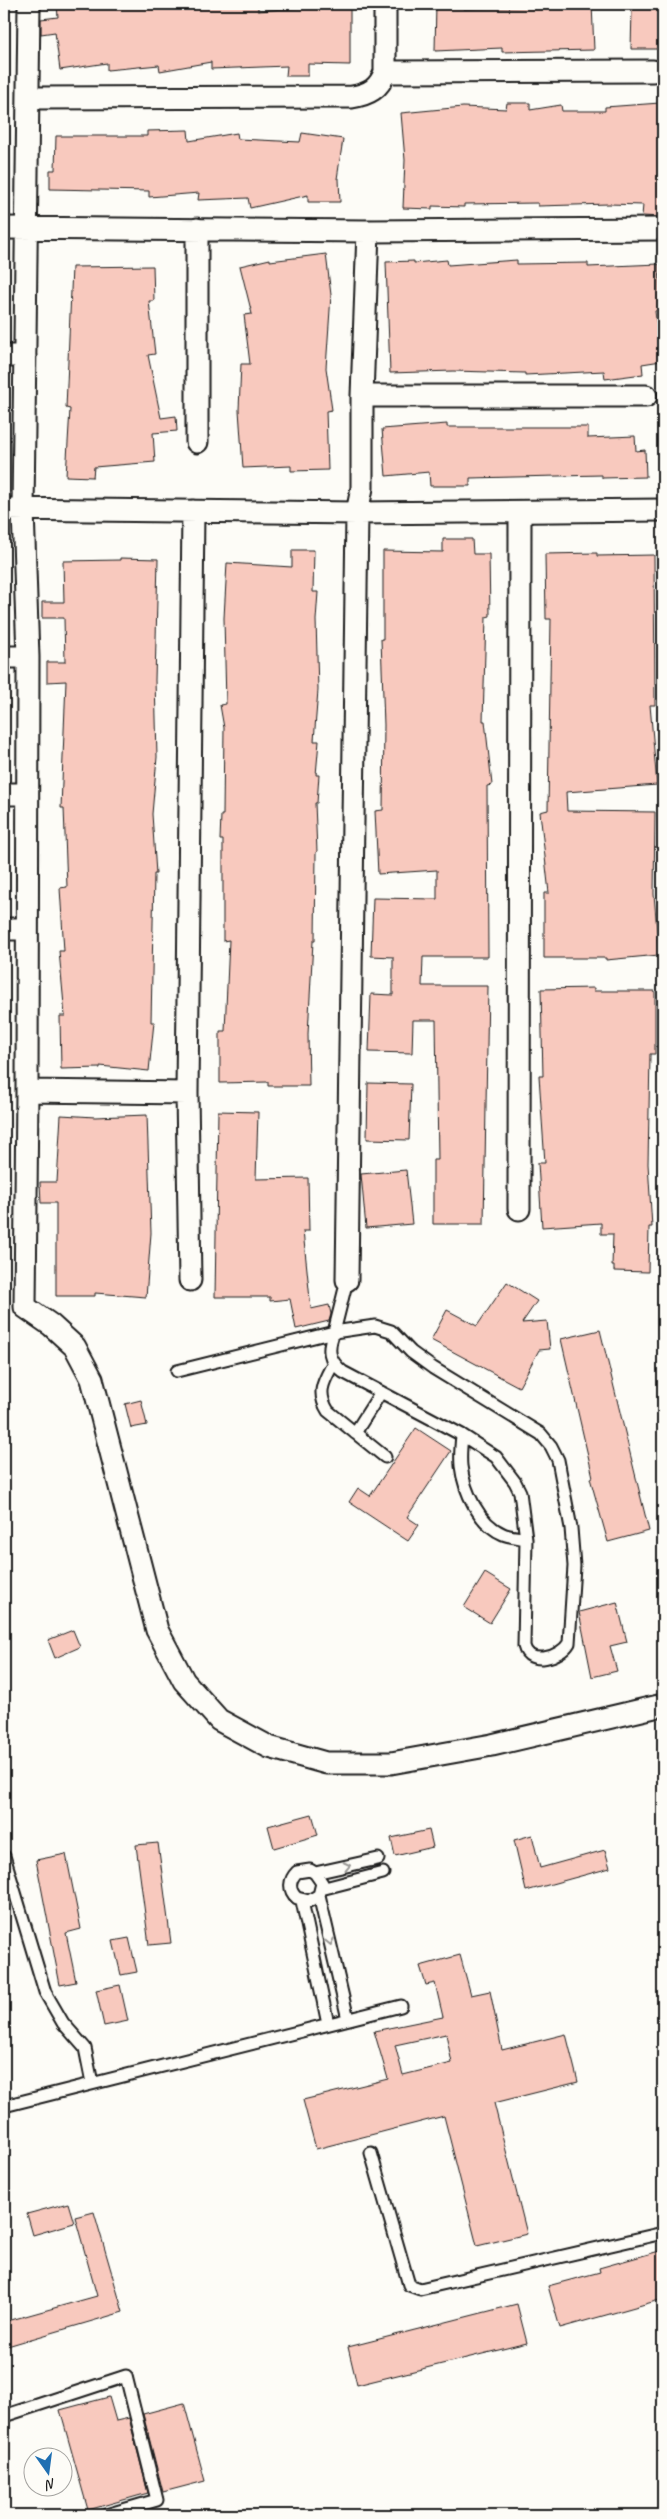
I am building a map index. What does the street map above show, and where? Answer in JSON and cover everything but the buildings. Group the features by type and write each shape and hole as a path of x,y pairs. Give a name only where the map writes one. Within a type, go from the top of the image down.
{"street":[{"path":"30,4 25,356 13,509 28,657 26,929 28,1091 25,1307 51,1325 75,1347 92,1380 157,1630 184,1681 219,1720 269,1747 326,1763 390,1763 492,1745 663,1705"},
{"path":"28,98 352,97 369,94 381,82 385,72 385,4"},
{"path":"385,72 653,71"},
{"path":"4,228 663,229"},
{"path":"196,442 197,229"},
{"path":"347,1280 357,513 362,488 362,396 368,230"},
{"path":"4,356 25,356"},
{"path":"362,396 646,396"},
{"path":"13,509 357,513 663,510"},
{"path":"190,1280 187,1093 193,511"},
{"path":"518,1209 520,512"},
{"path":"4,657 28,657"},
{"path":"4,794 27,794"},
{"path":"4,929 26,929"},
{"path":"28,1091 187,1093"}],"lane":[{"path":"177,1371 334,1332 375,1326 391,1331 411,1352 433,1368 541,1434 552,1446 558,1460 571,1528 574,1566 569,1643 565,1650 557,1655 530,1656 526,1652 524,1638 526,1539 520,1492 516,1482 496,1457 462,1435 343,1372 333,1364 329,1354 329,1344 334,1332 347,1280"},
{"path":"333,1364 322,1385 323,1403 328,1411 384,1458"},
{"path":"354,1433 381,1392"},
{"path":"462,1435 461,1467 469,1494 478,1510 490,1526 504,1534 526,1539"},
{"path":"4,1856 45,1992 63,2023 85,2048 92,2083"},
{"path":"315,1873 378,1859"},
{"path":"348,2019 320,1892 322,1883 315,1873 310,1870 297,1872 290,1882 292,1894 302,1901 309,1901 320,1892 383,1873"},
{"path":"302,1901 328,2024"},
{"path":"4,2106 401,2006"},
{"path":"371,2153 409,2285 420,2290 663,2233"},
{"path":"4,2416 126,2376 157,2500 106,2515"}]}
